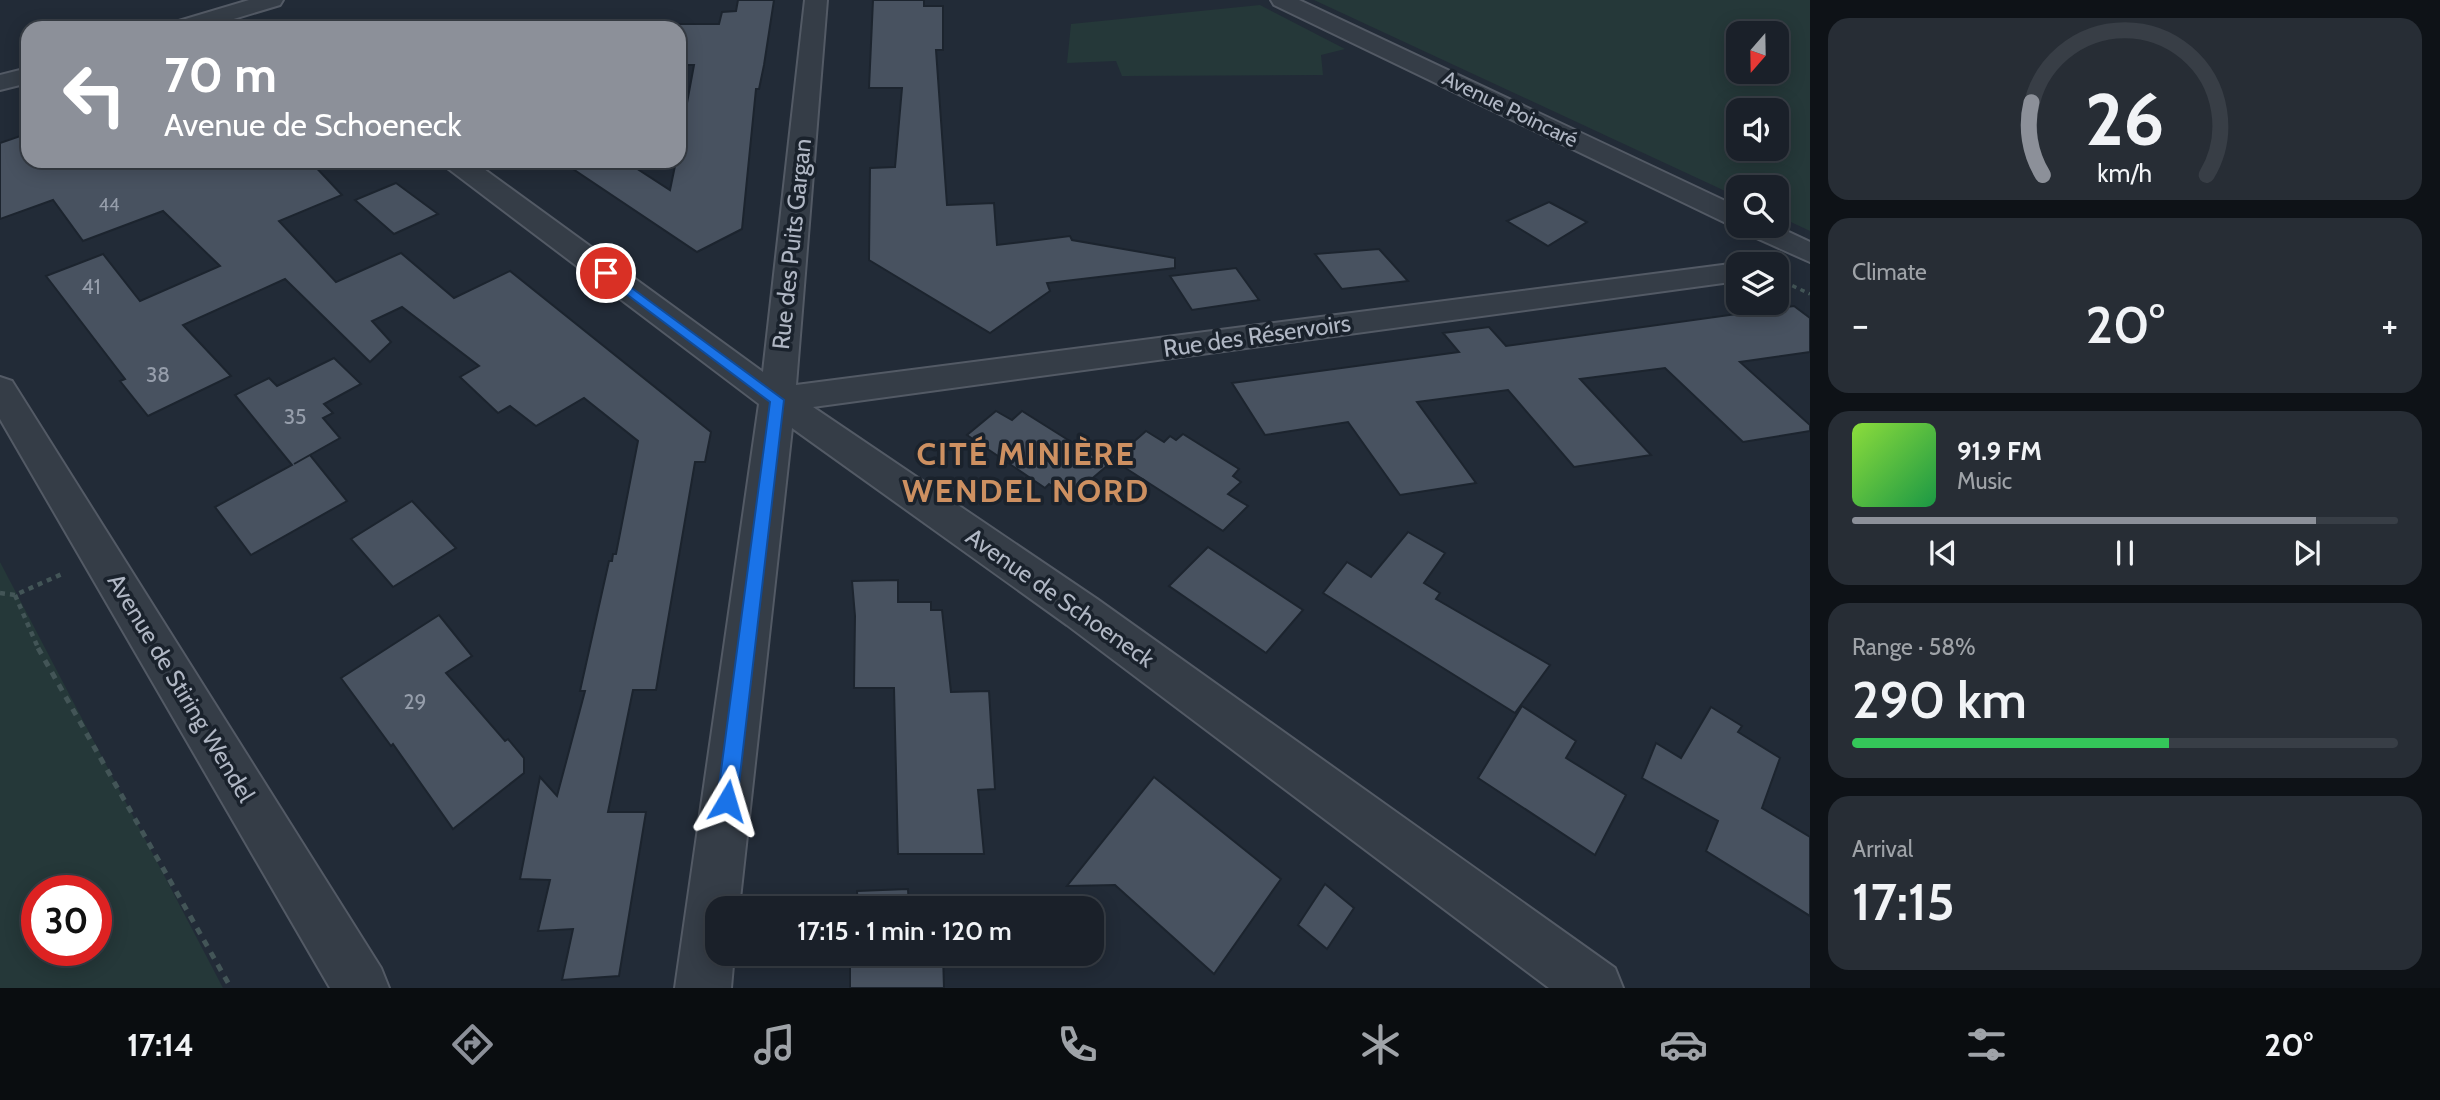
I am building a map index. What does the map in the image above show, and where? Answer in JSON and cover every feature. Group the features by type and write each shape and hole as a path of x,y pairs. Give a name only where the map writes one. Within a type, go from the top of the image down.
{"street":[{"name":"Rue des Puits Gargan","path":"703,988 777,400 816,0"},
{"name":"Avenue Poincaré","path":"1282,0 1726,212"},
{"path":"199,21 244,4 270,10"},
{"path":"0,83 21,77"},
{"name":"Avenue de Schoeneck","path":"465,168 777,400 1093,620 1595,988"},
{"path":"1778,238 1810,253"},
{"name":"Rue des Réservoirs","path":"777,400 1726,274"},
{"name":"Avenue de Stiring Wendel","path":"0,389 361,988"}],"path":[{"path":"1789,284 1810,294"},
{"path":"0,593 15,595 101,556"},
{"path":"15,595 41,654 231,988"}],"shaded area":[{"path":"1314,0 1810,0 1810,231 1789,221 1789,175 1726,175 1726,191"},
{"path":"1260,5 1345,49 1321,55 1323,75 1122,76 1116,61 1067,63 1071,24"},
{"path":"0,562 223,988 0,988"}],"building":[{"path":"738,0 774,0 764,65 759,89 756,89 742,229 697,252 571,168 636,168 670,190 675,168 686,168 686,108 694,65 686,65 686,24 719,24 722,12 736,11"},
{"path":"873,0 924,0 924,6 943,6 943,50 936,50 947,205 994,203 997,245 1070,236 1072,240 1175,258 1175,268 1047,283 1050,291 990,333 869,260 870,168 895,167 902,88 869,88"},
{"path":"21,136 21,168 317,168 342,195 279,221 336,282 401,253 454,298 510,271 711,432 705,462 695,462 656,690 633,690 608,812 646,812 619,976 562,980 573,929 538,931 550,880 520,879 540,777 557,796 585,691 580,691 609,561 612,561 613,554 616,554 638,441 584,398 536,426 510,406 498,413 460,377 479,366 402,307 372,321 391,342 370,362 285,279 183,325 231,376 148,416 120,381 125,379 46,276 103,254 140,301 220,266 163,211 83,241 53,200 0,219 0,143"},
{"path":"396,183 438,214 394,234 355,200"},
{"path":"1549,202 1587,222 1548,246 1507,221"},
{"path":"1379,249 1408,281 1342,289 1315,254"},
{"path":"1236,268 1259,300 1192,310 1170,276"},
{"path":"1794,306 1810,318 1810,352 1740,362 1810,425 1810,431 1743,442 1665,368 1580,379 1651,455 1574,467 1508,390 1417,402 1476,483 1400,495 1348,422 1265,435 1232,383 1459,352 1443,333 1489,327 1506,346 1729,315 1789,315 1789,307"},
{"path":"334,358 361,384 324,404 333,413 323,418 340,438 294,464 310,455 347,501 251,555 215,507 292,465 235,395 269,378 277,386"},
{"path":"996,411 1012,420 1022,411 1108,465 1068,499 1049,484 1045,488 967,435"},
{"path":"1146,431 1164,442 1170,436 1176,440 1183,434 1239,469 1233,476 1241,482 1228,494 1248,506 1223,531 1113,460"},
{"path":"412,501 456,548 393,587 351,539"},
{"path":"1408,532 1445,553 1424,583 1440,593 1436,599 1550,665 1515,713 1323,593 1347,562 1371,577"},
{"path":"1208,547 1303,610 1266,653 1169,586"},
{"path":"898,580 898,602 931,602 931,610 942,610 951,692 989,691 995,789 978,790 984,854 898,854 894,688 854,688 855,616 852,581"},
{"path":"439,615 472,656 446,673 505,741 508,739 524,758 524,773 453,829 393,744 391,746 341,678"},
{"path":"1522,706 1576,741 1566,758 1626,795 1595,855 1478,778"},
{"path":"1711,707 1742,726 1738,732 1780,758 1762,808 1810,837 1810,916 1706,851 1718,821 1642,778 1656,743 1681,758"},
{"path":"1154,777 1281,879 1214,974 1115,885 1067,886"},
{"path":"1325,884 1354,908 1327,949 1298,925"},
{"path":"908,889 908,896 857,896 857,891"},
{"path":"850,966 943,966 944,988 850,988"}],"district":[{"name":"CITÉ MINIÈRE WENDEL NORD","path":"1026,472"}],"route":[{"path":"606,273 777,400 727,801"}]}
